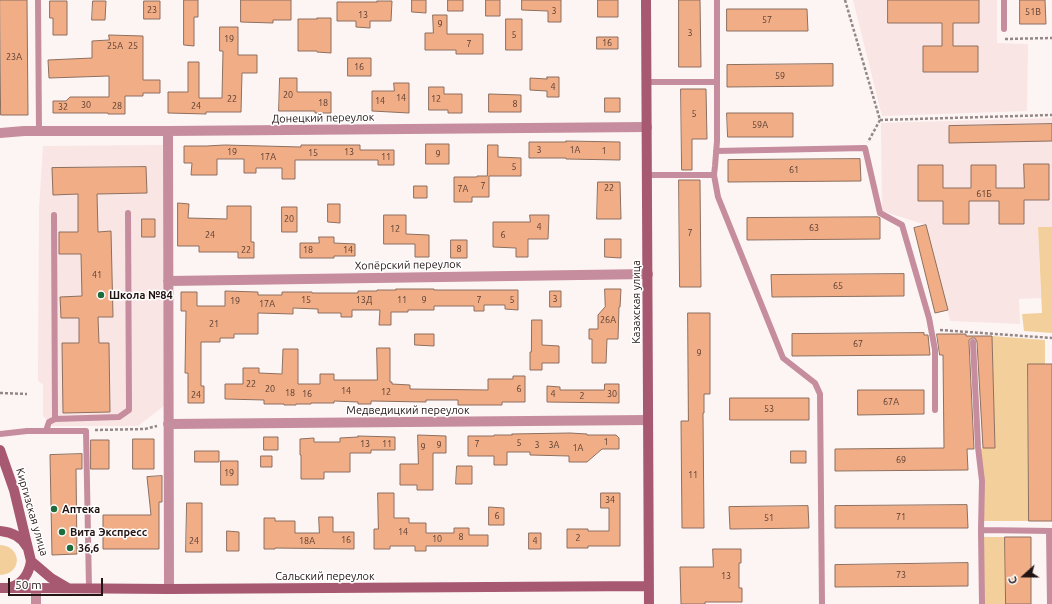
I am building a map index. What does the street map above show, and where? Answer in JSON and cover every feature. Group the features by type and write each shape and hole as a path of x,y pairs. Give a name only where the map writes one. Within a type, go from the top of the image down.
{"main road":[{"name":"Казахская улица","path":"646,0 649,604"},
{"name":"Киргизская улица","path":"0,450 14,490 31,561 51,578 68,588"},
{"path":"0,531 15,534 23,540 29,550"},
{"path":"3,588 15,586 24,579 29,571 31,561"},
{"name":"Сальский переулок","path":"3,588 169,589 649,586"}],"street":[{"name":"Донецкий переулок","path":"0,133 647,126"},
{"path":"168,131 169,589"},
{"name":"Хопёрский переулок","path":"168,281 648,274"},
{"name":"Медведицкий переулок","path":"168,424 648,420"},
{"path":"36,588 36,604"}],"lane":[{"path":"38,0 39,132"},
{"path":"717,0 716,166 714,175 718,197 783,358 815,382 820,394 822,604"},
{"path":"1004,0 1004,29"},
{"path":"646,82 717,82"},
{"path":"716,151 864,148 880,213 902,225 929,318 935,350 936,410"},
{"path":"647,175 714,175"},
{"path":"46,431 49,422 55,419 119,417 129,410 128,213"},
{"path":"54,215 55,419"},
{"path":"973,342 978,447 982,481 982,604"},
{"path":"0,434 27,431 86,430 88,588"},
{"path":"981,530 1050,530 1050,604"}],"path":[{"path":"845,0 880,120 864,148"},
{"path":"1004,29 1004,39 1052,38"},
{"path":"880,120 1052,115"},
{"path":"931,330 1052,338"},
{"path":"0,393 27,394"},
{"path":"86,430 145,429 168,424"}],"shaded area":[{"path":"853,0 997,0 997,43 1028,44 1027,111 882,116"},
{"path":"1052,118 1052,227 1038,227 1041,298 1019,299 1020,324 950,321 926,225 882,211 881,123"},
{"name":"Школа №84","path":"163,145 164,406 138,426 53,426 43,416 43,385 38,381 39,209 43,146"},
{"path":"1038,227 1052,227 1052,333 1024,331 1022,314 1042,313"},
{"path":"992,336 1045,340 1045,364 1028,365 1029,521 981,521 978,450 983,448 995,448"},
{"path":"981,537 1005,537 1006,604 982,604"},
{"path":"0,545 13,550 17,560 13,570 0,575"}],"building":[{"path":"0,0 27,0 28,115 1,115"},
{"path":"184,0 198,0 198,17 194,17 194,46 184,45"},
{"path":"241,0 291,0 291,20 273,20 273,23 241,22"},
{"path":"412,0 426,0 426,13 412,12"},
{"path":"448,0 463,0 463,11 448,11"},
{"path":"486,0 500,0 500,16 486,16"},
{"path":"522,0 561,0 561,22 548,22 548,11 522,10"},
{"path":"598,0 618,0 618,17 598,17"},
{"path":"679,0 700,0 701,67 679,67"},
{"path":"888,0 979,0 979,23 953,23 953,46 978,46 978,72 923,72 923,46 942,46 942,23 888,23"},
{"path":"1020,0 1045,0 1046,24 1020,24"},
{"path":"50,1 67,1 67,35 53,35 53,18 50,18"},
{"path":"93,1 106,1 105,20 92,20"},
{"path":"144,1 160,1 160,19 144,19"},
{"path":"392,1 391,21 370,21 370,28 356,27 356,21 337,21 337,2"},
{"path":"727,9 807,9 808,31 727,31"},
{"path":"433,15 447,15 447,34 483,34 483,54 456,54 456,50 425,50 425,33 433,33"},
{"path":"331,18 331,53 298,51 298,19"},
{"path":"506,19 522,19 522,50 506,50"},
{"path":"220,27 238,27 238,55 257,55 257,73 242,73 241,112 206,112 206,114 168,113 168,92 188,92 188,62 199,62 199,98 222,98 223,51 220,51"},
{"path":"109,35 143,36 143,80 160,80 160,93 143,93 143,96 125,96 125,114 53,113 53,101 66,101 70,97 109,97 109,76 49,78 48,60 92,58 92,41 109,40"},
{"path":"597,37 618,37 618,49 597,49"},
{"path":"348,58 371,58 371,76 348,76"},
{"path":"833,64 833,86 727,87 727,65"},
{"path":"547,77 559,77 559,97 547,97 547,91 530,90 530,78 547,79"},
{"path":"280,78 297,78 297,92 331,92 331,113 315,113 315,111 279,111"},
{"path":"394,83 409,83 409,113 372,111 372,91 394,91"},
{"path":"429,87 444,87 444,94 462,94 462,113 448,113 448,110 429,110"},
{"path":"681,89 706,89 707,139 692,139 692,170 682,170"},
{"path":"489,94 521,95 521,112 489,112"},
{"path":"605,98 620,98 620,112 605,112"},
{"path":"727,113 793,113 793,137 728,137"},
{"path":"1052,124 1052,141 949,143 949,126"},
{"path":"529,142 620,142 620,160 529,158"},
{"path":"426,144 449,144 449,164 426,164"},
{"path":"225,145 301,147 301,145 360,145 360,150 394,150 394,165 378,165 378,160 295,160 295,179 282,179 282,168 256,168 256,173 244,173 244,159 217,159 217,175 191,175 192,163 184,163 184,146"},
{"path":"488,145 498,145 498,157 521,158 521,176 489,176 489,197 472,197 472,202 454,202 454,177 487,176"},
{"path":"860,159 861,181 728,182 728,160"},
{"path":"1024,164 1049,164 1049,200 1024,200 1024,224 999,224 999,201 969,201 969,224 943,224 943,201 918,201 918,165 943,165 943,188 971,188 971,165 996,165 996,188 1024,188"},
{"path":"146,167 147,193 97,194 98,232 111,231 113,317 98,317 99,343 109,343 110,412 63,413 62,343 79,343 79,318 61,318 60,297 82,296 81,254 59,254 59,232 78,232 78,194 53,195 52,168"},
{"path":"679,180 700,180 701,287 680,287"},
{"path":"598,182 620,182 621,219 597,219"},
{"path":"414,186 427,186 427,198 414,198"},
{"path":"178,203 189,204 188,218 227,219 227,206 251,206 251,242 254,242 254,258 238,258 238,252 199,252 199,246 178,246"},
{"path":"328,204 340,204 340,223 328,222"},
{"path":"282,207 297,207 297,232 282,232"},
{"path":"384,215 406,215 406,234 429,235 429,257 415,257 415,244 384,244"},
{"path":"530,215 549,215 548,239 528,239 528,257 516,257 516,248 493,247 493,222 530,222"},
{"path":"747,218 880,218 880,239 747,240"},
{"path":"142,219 155,219 155,237 142,237"},
{"path":"926,225 948,310 935,313 914,228"},
{"path":"319,237 334,237 334,243 355,244 355,256 334,256 334,258 300,258 300,243 319,243"},
{"path":"605,239 621,239 621,258 605,257"},
{"path":"451,240 467,240 467,258 451,258"},
{"path":"904,274 904,296 772,297 771,275"},
{"path":"396,289 518,290 518,310 505,309 505,305 484,305 484,311 474,311 474,306 434,306 434,310 408,310 408,312 391,312 391,325 379,325 380,310 352,310 352,317 341,317 341,313 318,313 318,309 293,308 293,314 258,313 258,334 234,334 234,338 220,338 220,342 201,342 201,386 204,386 204,403 188,403 188,373 185,373 186,311 181,311 181,292 197,292 197,306 225,306 225,291 258,292 258,295 282,295 282,292 358,293 358,291"},
{"path":"605,289 621,289 618,339 607,339 606,363 592,363 592,339 589,339 589,329 598,329 598,315 605,307"},
{"path":"550,291 561,291 561,307 550,307"},
{"path":"688,313 710,313 710,394 704,394 703,413 704,528 682,528 681,421 688,421"},
{"path":"532,320 542,320 542,345 559,346 559,363 542,363 542,370 530,370"},
{"path":"924,333 924,335 928,335 930,355 792,356 792,334"},
{"path":"415,334 434,334 434,346 415,345"},
{"path":"937,334 992,336 995,448 983,448 977,342 975,338 972,338 969,342 974,449 967,449 968,470 835,471 835,449 944,448 943,355 940,355"},
{"path":"377,348 390,348 390,382 392,382 392,384 410,385 410,389 488,390 488,379 513,379 513,376 525,376 525,402 502,402 502,405 458,405 458,400 426,400 426,402 371,401 371,404 334,401 334,403 284,405 264,404 264,400 225,399 225,384 243,384 243,368 259,368 259,373 282,374 283,349 298,349 298,384 320,384 320,374 334,374 334,380 377,380"},
{"path":"1028,364 1052,364 1052,521 1029,521"},
{"path":"605,384 619,384 619,403 547,402 547,386 560,387 560,390 604,390"},
{"path":"858,390 924,390 924,414 858,415"},
{"path":"730,398 809,398 809,420 730,420"},
{"path":"570,433 587,435 616,435 619,438 619,449 602,449 587,462 569,462 569,456 530,455 530,452 507,452 507,465 494,465 494,456 468,456 468,436"},
{"path":"418,435 446,436 446,453 433,453 433,490 417,490 417,485 400,485 400,464 418,464"},
{"path":"358,436 395,437 395,450 371,450 371,453 350,453 350,472 324,472 324,479 301,479 300,439 314,438 314,442 340,442 340,438"},
{"path":"264,437 278,437 278,450 264,450"},
{"path":"133,439 154,439 154,469 133,469"},
{"path":"91,440 109,440 109,469 91,469"},
{"path":"195,451 219,451 219,462 195,462"},
{"path":"791,451 806,451 806,463 791,463"},
{"path":"82,454 82,469 76,469 77,554 52,555 50,455"},
{"path":"261,456 272,456 272,467 261,467"},
{"path":"221,461 238,461 238,485 221,485"},
{"path":"457,466 472,466 472,484 456,484"},
{"path":"162,476 162,502 159,502 159,549 103,549 103,515 151,515 147,477"},
{"path":"378,493 394,493 394,518 409,518 409,523 426,523 426,533 454,533 454,528 469,528 469,535 488,535 488,546 426,546 426,551 415,551 415,546 390,546 390,549 374,549 374,529 378,529"},
{"path":"601,493 620,493 620,546 588,546 588,548 567,548 567,529 609,531 609,508 601,508"},
{"path":"187,503 202,503 202,552 186,552"},
{"path":"967,505 968,528 835,528 835,506"},
{"path":"808,506 809,528 730,529 729,507"},
{"path":"489,507 504,508 504,525 489,525"},
{"path":"319,517 333,517 333,532 354,532 354,549 264,549 264,518 275,518 275,521 295,521 295,533 319,533"},
{"path":"227,531 239,532 239,551 227,551"},
{"path":"529,533 541,533 541,549 529,549"},
{"path":"1005,537 1031,537 1031,604 1006,604"},
{"path":"713,549 741,549 741,563 739,563 739,588 742,588 742,602 705,602 705,604 681,604 680,567 713,567"},
{"path":"968,563 968,586 835,587 835,565"}],"place":[{"name":"Школа №84","path":"101,295"},
{"name":"Аптека","path":"54,509"},
{"name":"Вита Экспресс","path":"62,532"},
{"name":"36,6","path":"70,548"}]}
